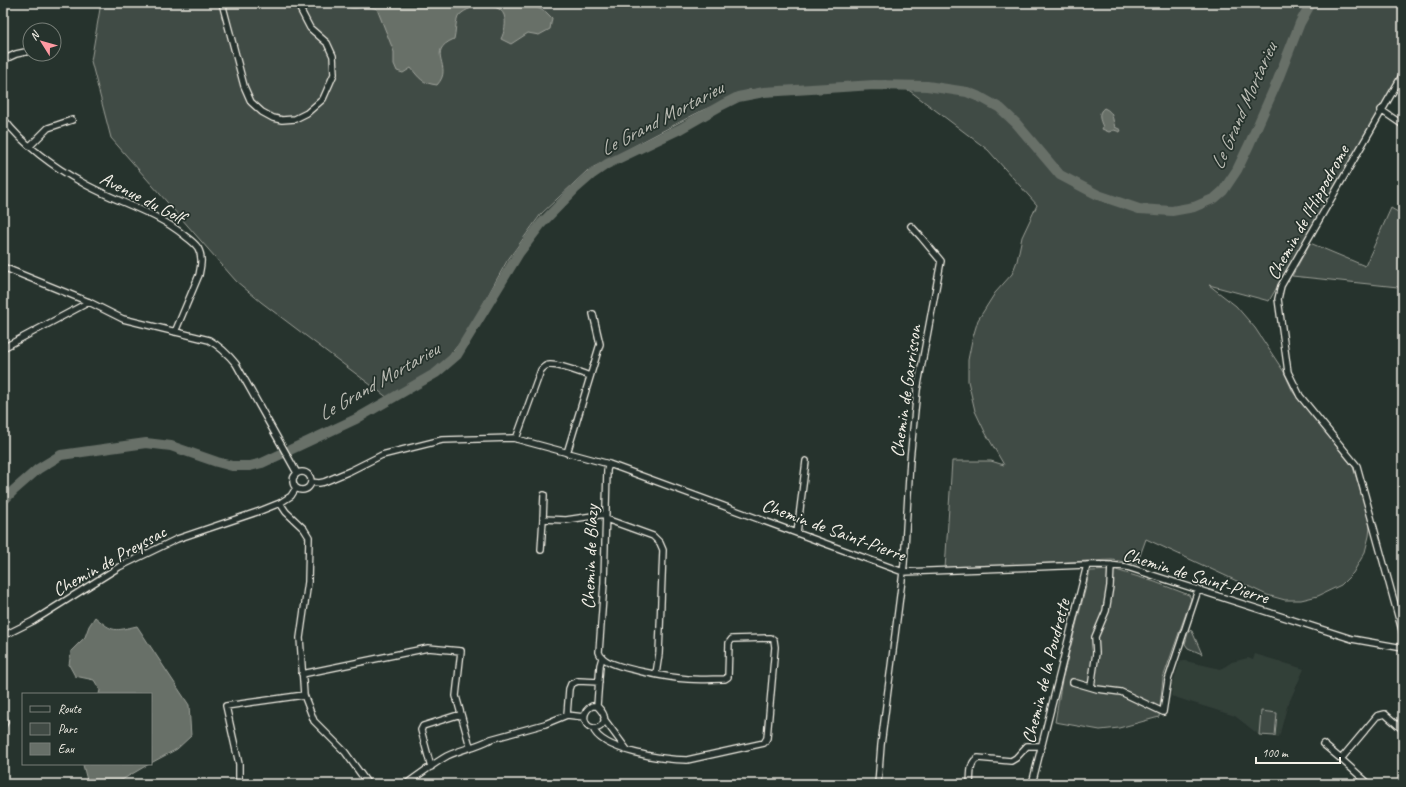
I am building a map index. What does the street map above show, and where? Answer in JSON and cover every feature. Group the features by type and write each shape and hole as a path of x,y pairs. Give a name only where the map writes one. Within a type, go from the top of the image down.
{"street":[{"path":"222,3 244,86 251,102 262,112 273,118 282,120 295,119 307,113 322,99 334,74 332,56 326,43 310,28 297,3"},
{"path":"3,60 22,53"},
{"name":"Chemin de l'Hippodrome","path":"1403,74 1281,286 1278,299 1288,372 1300,396 1357,466 1403,634"},
{"path":"1381,110 1403,125"},
{"name":"Avenue du Golf","path":"3,118 30,146 57,167 101,193 159,218 174,227 197,247 201,255 202,265 175,332"},
{"path":"30,146 48,128 72,120"},
{"name":"Chemin de Garrisson","path":"902,572 910,460 917,390 941,261 911,226"},
{"path":"3,267 89,302 122,319 209,340 225,350 236,364 297,473"},
{"path":"3,348 89,302"},
{"path":"566,452 600,344 593,314"},
{"path":"516,439 541,370 544,366 548,365 567,368 590,376"},
{"name":"Chemin de Saint-Pierre","path":"311,482 324,482 382,455 442,440 512,438 609,464 902,572 1087,565 1127,566 1352,639 1403,648"},
{"path":"797,533 806,461"},
{"name":"Chemin de Blazy","path":"597,706 604,583 607,470 609,464"},
{"path":"303,472 308,474 311,482 308,487 304,489 296,488 293,480 297,473 303,472"},
{"name":"Chemin de Preyssac","path":"3,636 33,621 119,567 157,548 197,531 280,503 291,496 296,488"},
{"path":"541,550 544,495"},
{"path":"280,503 286,512 304,529 309,537 308,582 300,638 304,695 314,721 345,752 368,784"},
{"path":"543,519 566,520 606,516 653,536 660,543 663,550 659,654 656,674"},
{"name":"Chemin de la Poudrette","path":"1032,784 1087,565"},
{"path":"1091,687 1096,653 1095,637 1106,611 1110,586 1111,565"},
{"path":"878,784 881,745 902,572"},
{"path":"1072,682 1121,692 1163,712 1168,680 1198,590"},
{"path":"600,655 607,662 621,667 656,674 687,679 725,679 728,677 729,643 732,639 771,638 774,640 775,647 767,738 764,743 687,760 644,755 627,750 607,742 595,733 593,728 589,726 584,718 588,708 597,706 602,711 604,719 627,750"},
{"path":"302,674 428,648 461,651 456,696 471,747"},
{"path":"567,715 569,689 571,684 578,681 599,682"},
{"path":"239,784 239,764 226,706 304,695"},
{"path":"431,767 421,730 423,726 461,714"},
{"path":"1341,759 1377,716 1385,714 1403,730"},
{"path":"3,715 5,722 3,726"},
{"path":"406,784 447,756 484,743 490,739 546,724 567,715 584,718"},
{"path":"593,728 598,728 602,725 604,719"},
{"path":"1323,744 1369,784"},
{"path":"970,784 972,764 974,760 978,758 1011,761 1016,758 1027,746 1042,746"}],"shaded area":[{"path":"1255,654 1304,669 1287,707 1279,737 1259,735 1235,716 1171,696 1172,684 1181,660 1221,669 1232,662 1248,658 1253,660"}],"green space":[{"path":"101,3 1403,3 1403,68 1269,301 1209,285 1236,306 1255,328 1284,372 1293,392 1353,467 1369,518 1370,528 1365,552 1353,573 1341,585 1318,596 1301,600 1285,600 1267,595 1146,539 1137,564 1112,560 945,569 952,461 991,461 1004,465 975,411 968,381 968,360 978,320 995,293 1012,274 1017,261 1022,237 1037,205 988,150 910,91 886,81 749,90 701,111 588,170 541,214 507,261 466,335 442,365 388,398 261,302 236,281 111,138 91,61"},
{"path":"1391,208 1403,215 1403,287 1292,276 1310,243 1365,266"},
{"path":"1116,570 1155,582 1189,595 1191,599 1163,678 1159,717 1119,728 1100,730 1055,722 1062,680 1090,571"},
{"path":"1189,630 1192,631 1202,654 1188,648 1185,644"},
{"path":"1261,711 1277,713 1275,736 1259,735"}],"water":[{"path":"340,3 528,3 546,12 552,18 550,29 539,35 528,33 511,44 501,39 505,22 504,15 501,10 495,7 482,6 474,7 462,13 456,22 454,39 445,44 441,49 440,54 443,72 442,78 437,85 422,80 411,68 403,73 397,71 394,64 394,52 377,9 372,7 350,8"},
{"path":"1104,108 1110,112 1115,127 1121,130 1120,132 1114,130 1109,132 1102,129 1103,127 1100,119 1100,112"},
{"path":"95,617 106,626 114,629 119,630 137,626 189,705 191,736 177,749 152,762 152,693 99,693 100,690 94,680 75,676 69,665 71,651 85,637 89,626"},
{"path":"83,765 147,765 115,784 88,784"}],"waterway":[{"name":"Le Grand Mortarieu","path":"3,501 38,469 61,455 146,443 171,446 232,466 250,466 262,463 356,419 436,373 457,355 519,253 541,224 591,175 607,164 680,129 738,97 764,92 874,85 927,86 967,92 1000,108 1016,123 1060,175 1098,195 1139,209 1172,211 1194,207 1215,198 1223,191 1237,170 1277,82 1300,23 1311,3"}]}
